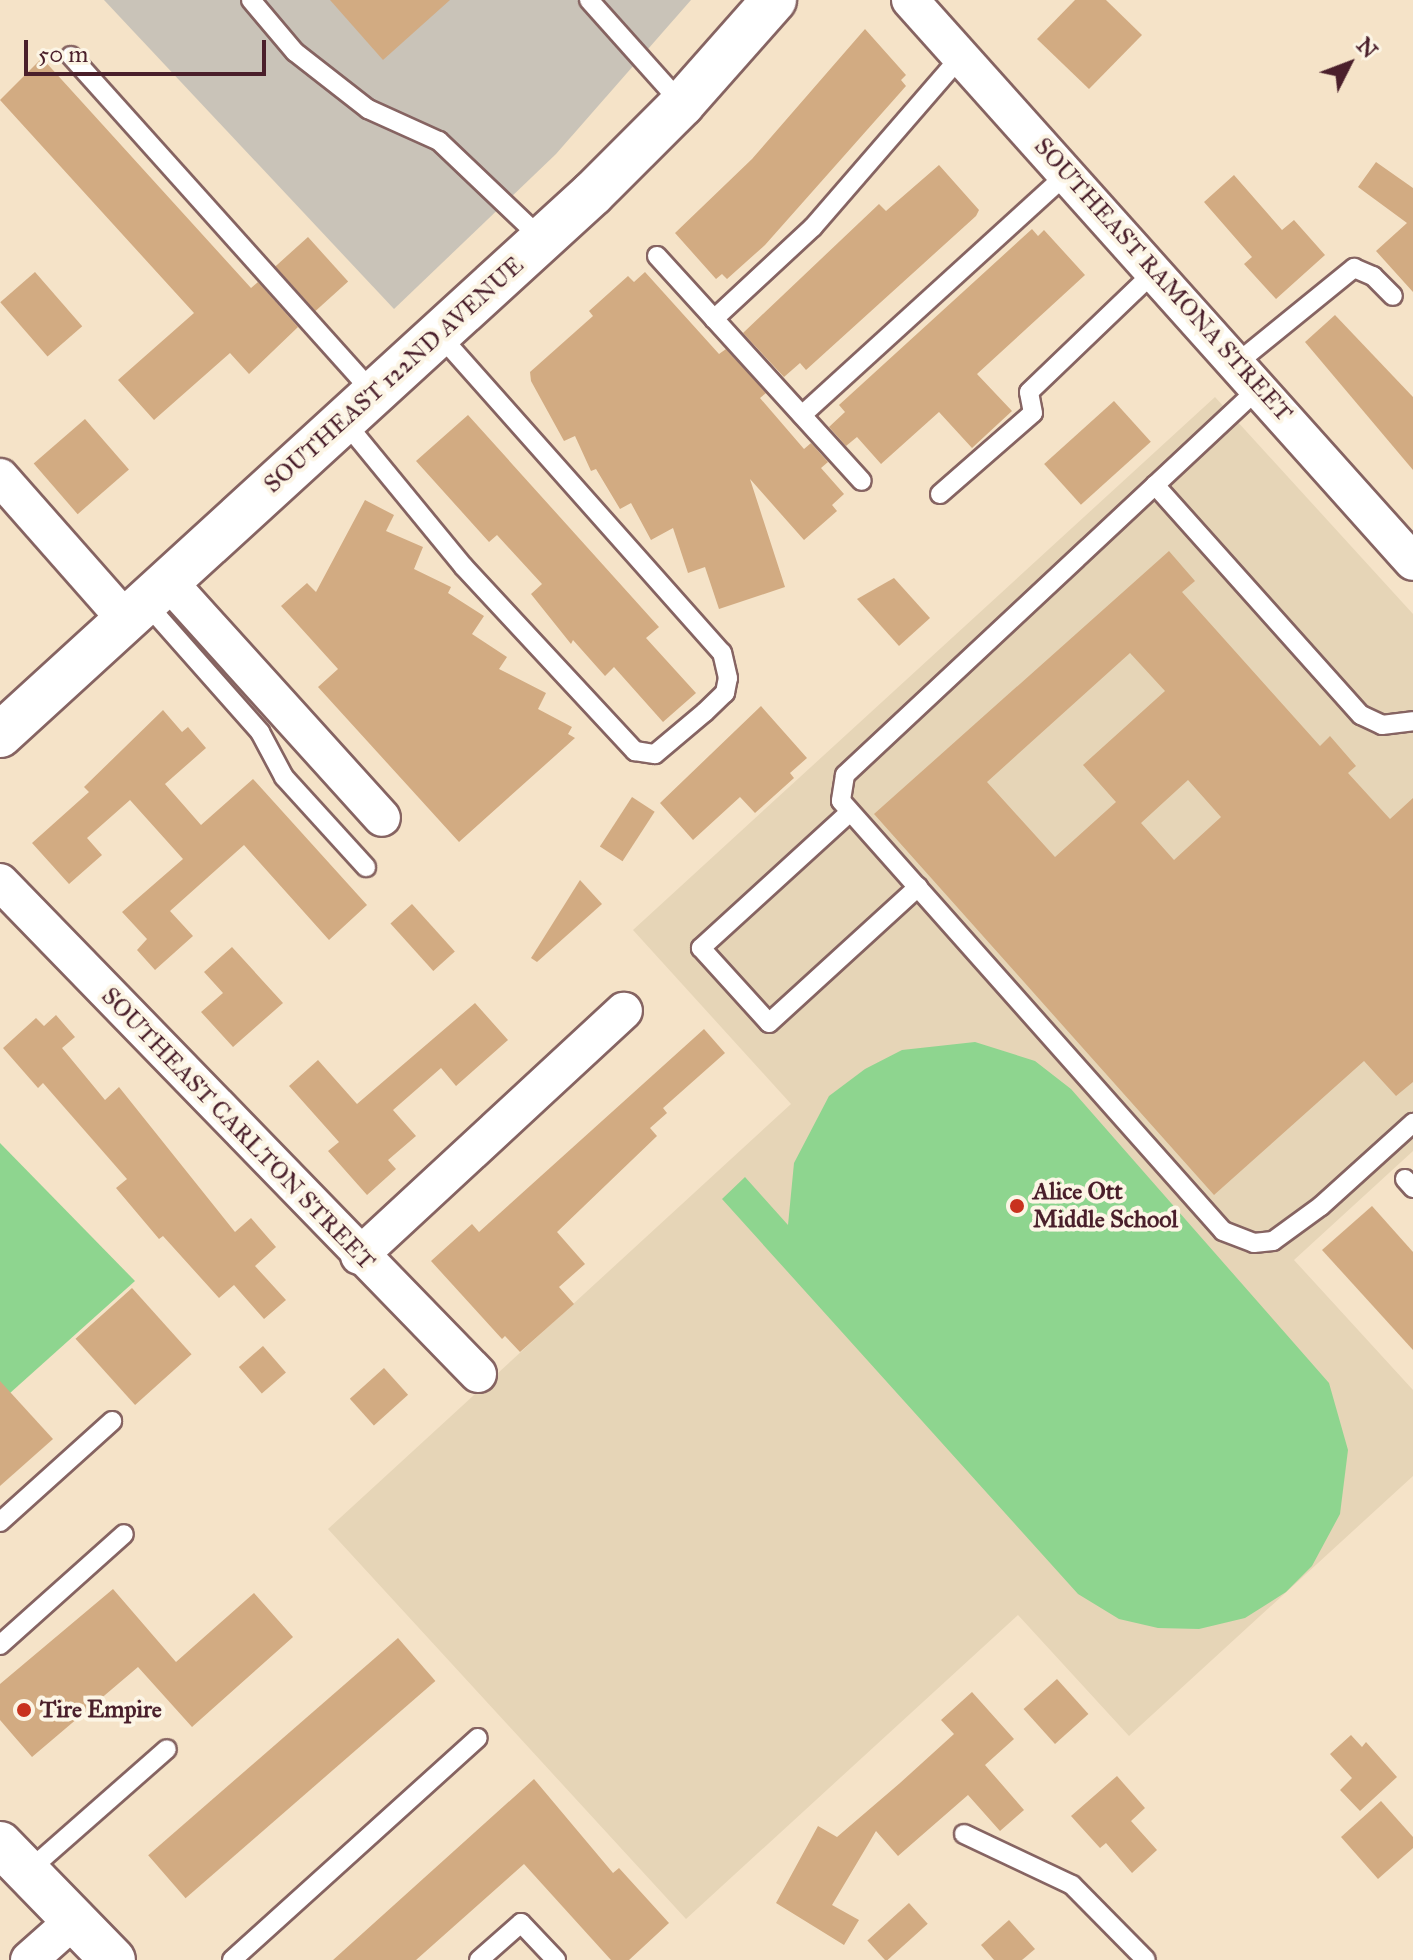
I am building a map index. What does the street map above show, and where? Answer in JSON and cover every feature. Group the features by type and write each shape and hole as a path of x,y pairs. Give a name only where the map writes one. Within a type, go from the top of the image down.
{"main road":[{"name":"SOUTHEAST 122ND AVENUE","path":"0,735 542,239 682,104 774,0"},
{"path":"13,1858 113,1960"}],"street":[{"name":"SOUTHEAST RAMONA STREET","path":"910,0 1413,562"},
{"path":"0,477 147,601 382,818"},
{"name":"SOUTHEAST CARLTON STREET","path":"0,882 359,1256 478,1374"},
{"path":"359,1256 624,1011"},
{"path":"29,1960 74,1920"}],"lane":[{"path":"251,0 295,52 368,109 439,141 542,239"},
{"path":"589,0 682,104"},
{"path":"714,319 813,227 962,55"},
{"path":"71,56 359,407 463,566 635,751 655,754 725,693 722,653 439,334"},
{"path":"802,415 1068,173"},
{"path":"657,256 862,481"},
{"path":"1393,296 1373,276 1354,268 1248,376 1155,485 845,775 841,801 1223,1231 1254,1243 1273,1241 1321,1206 1413,1123"},
{"path":"940,494 1033,413 1029,392 1155,271"},
{"path":"1155,485 1361,715 1382,725 1413,721"},
{"path":"147,601 260,732 284,777 366,867"},
{"path":"850,812 701,948 769,1023 918,887"},
{"path":"0,1522 112,1421"},
{"path":"0,1645 124,1534"},
{"path":"232,1960 478,1738"},
{"path":"13,1858 167,1749"},
{"path":"964,1834 1072,1885 1146,1960"},
{"path":"479,1960 521,1923 556,1960"}],"shaded area":[{"path":"104,0 691,0 556,154 394,309"},
{"name":"Alice Ott Middle School","path":"1215,397 1413,614 1413,1151 1294,1260 1413,1390 1413,1476 1129,1736 1018,1615 686,1919 328,1529 791,1104 633,930"}],"green space":[{"path":"975,1042 1035,1061 1071,1089 1329,1383 1348,1450 1340,1514 1312,1566 1286,1592 1245,1618 1199,1629 1158,1628 1119,1619 1078,1594 722,1199 745,1177 788,1225 794,1163 829,1096 865,1069 902,1050"},
{"path":"0,1143 135,1281 0,1402"}],"building":[{"path":"330,0 450,0 383,60"},
{"path":"1075,0 1106,0 1142,35 1089,89 1037,39"},
{"path":"865,29 906,75 901,80 906,86 765,245 727,279 722,274 716,279 675,233 752,159"},
{"path":"42,58 251,288 258,282 298,327 249,374 230,353 154,420 118,380 194,313 0,100"},
{"path":"1376,162 1413,188 1413,292 1376,251 1407,223 1358,187"},
{"path":"939,165 979,210 976,216 806,370 800,363 784,377 743,333 879,204 886,211"},
{"path":"1234,175 1282,230 1294,220 1325,255 1276,299 1244,264 1252,257 1204,202"},
{"path":"1032,229 1038,236 1044,230 1085,275 977,374 1012,411 972,448 939,412 881,464 857,437 846,446 829,427 845,412 839,405"},
{"path":"308,237 348,282 315,311 275,266"},
{"path":"35,272 82,326 48,357 0,302"},
{"path":"645,272 719,354 726,349 766,393 760,398 804,449 811,443 828,462 821,468 844,494 832,505 837,511 804,540 750,479 785,587 719,609 705,567 688,573 673,528 651,540 631,503 620,509 596,469 591,471 575,436 564,441 531,381 530,372 593,316 589,311 628,276 634,282"},
{"path":"1335,315 1413,397 1413,470 1305,342"},
{"path":"1114,401 1151,442 1081,505 1044,464"},
{"path":"468,415 659,627 646,638 696,693 663,722 614,667 605,676 573,640 571,644 531,594 542,584 497,535 489,542 416,461"},
{"path":"85,419 129,470 78,514 34,464"},
{"path":"365,500 394,515 386,531 423,547 414,569 451,587 448,593 484,616 472,634 507,657 499,669 546,693 538,709 572,727 568,734 575,738 459,842 318,687 338,669 281,606 307,583 316,592"},
{"path":"1169,551 1195,581 1182,592 1320,746 1330,736 1356,766 1348,773 1390,819 1413,798 1413,1082 1396,1096 1364,1061 1214,1195 874,814","holes":["1130,653 1165,691 1083,765 1116,802 1055,857 987,782","1188,780 1221,817 1174,860 1141,823"]},
{"path":"894,578 930,618 899,646 857,599"},
{"path":"761,706 807,758 790,773 794,778 755,813 740,797 693,840 660,803"},
{"path":"163,710 182,732 188,727 206,748 165,784 201,825 253,779 367,905 329,940 244,845 170,911 193,936 155,970 137,950 147,939 122,912 183,859 130,800 87,838 102,855 69,884 32,843 89,792 84,787"},
{"path":"632,797 655,812 623,861 600,846"},
{"path":"580,880 602,904 537,962 531,958"},
{"path":"412,904 455,952 433,971 390,923"},
{"path":"232,947 283,1003 233,1047 201,1012 223,993 204,972"},
{"path":"475,1003 508,1040 456,1086 441,1068 393,1110 416,1136 388,1160 396,1169 367,1195 328,1151 339,1142 289,1086 318,1060 357,1104"},
{"path":"56,1015 75,1037 62,1048 105,1100 119,1087 235,1232 251,1218 276,1247 255,1266 286,1300 264,1319 234,1285 219,1298 163,1236 159,1239 116,1188 127,1179 43,1083 38,1088 3,1048 36,1018 44,1026"},
{"path":"704,1029 725,1053 663,1108 667,1113 650,1128 657,1136 557,1232 585,1264 559,1287 574,1304 520,1352 505,1336 502,1339 431,1261 472,1224 479,1232"},
{"path":"1372,1206 1413,1252 1413,1350 1322,1250"},
{"path":"132,1288 192,1354 135,1405 76,1339"},
{"path":"263,1346 286,1372 262,1393 239,1367"},
{"path":"384,1368 408,1395 374,1426 350,1399"},
{"path":"0,1381 53,1439 0,1486"},
{"path":"113,1589 176,1662 254,1593 293,1637 192,1727 138,1667 32,1757 0,1720 0,1684"},
{"path":"398,1638 435,1681 186,1898 148,1855"},
{"path":"1057,1679 1088,1714 1055,1744 1024,1709"},
{"path":"972,1692 1014,1739 985,1765 1024,1810 1000,1831 968,1795 898,1856 876,1831 832,1905 859,1920 844,1945 776,1903 818,1826 837,1837 900,1783 954,1734 941,1720"},
{"path":"1351,1735 1362,1747 1366,1742 1397,1777 1360,1811 1340,1790 1352,1778 1330,1754"},
{"path":"1117,1776 1145,1808 1131,1821 1157,1850 1132,1873 1106,1843 1100,1848 1071,1816"},
{"path":"534,1779 613,1873 619,1868 669,1923 629,1960 611,1960 524,1864 416,1960 333,1960"},
{"path":"1381,1801 1413,1837 1413,1848 1378,1879 1341,1837"},
{"path":"909,1903 928,1924 888,1960 867,1940"},
{"path":"1009,1920 1035,1949 1022,1960 994,1960 981,1945"}],"place":[{"name":"Alice Ott Middle School","path":"1017,1206"},
{"name":"Tire Empire","path":"24,1710"}]}
